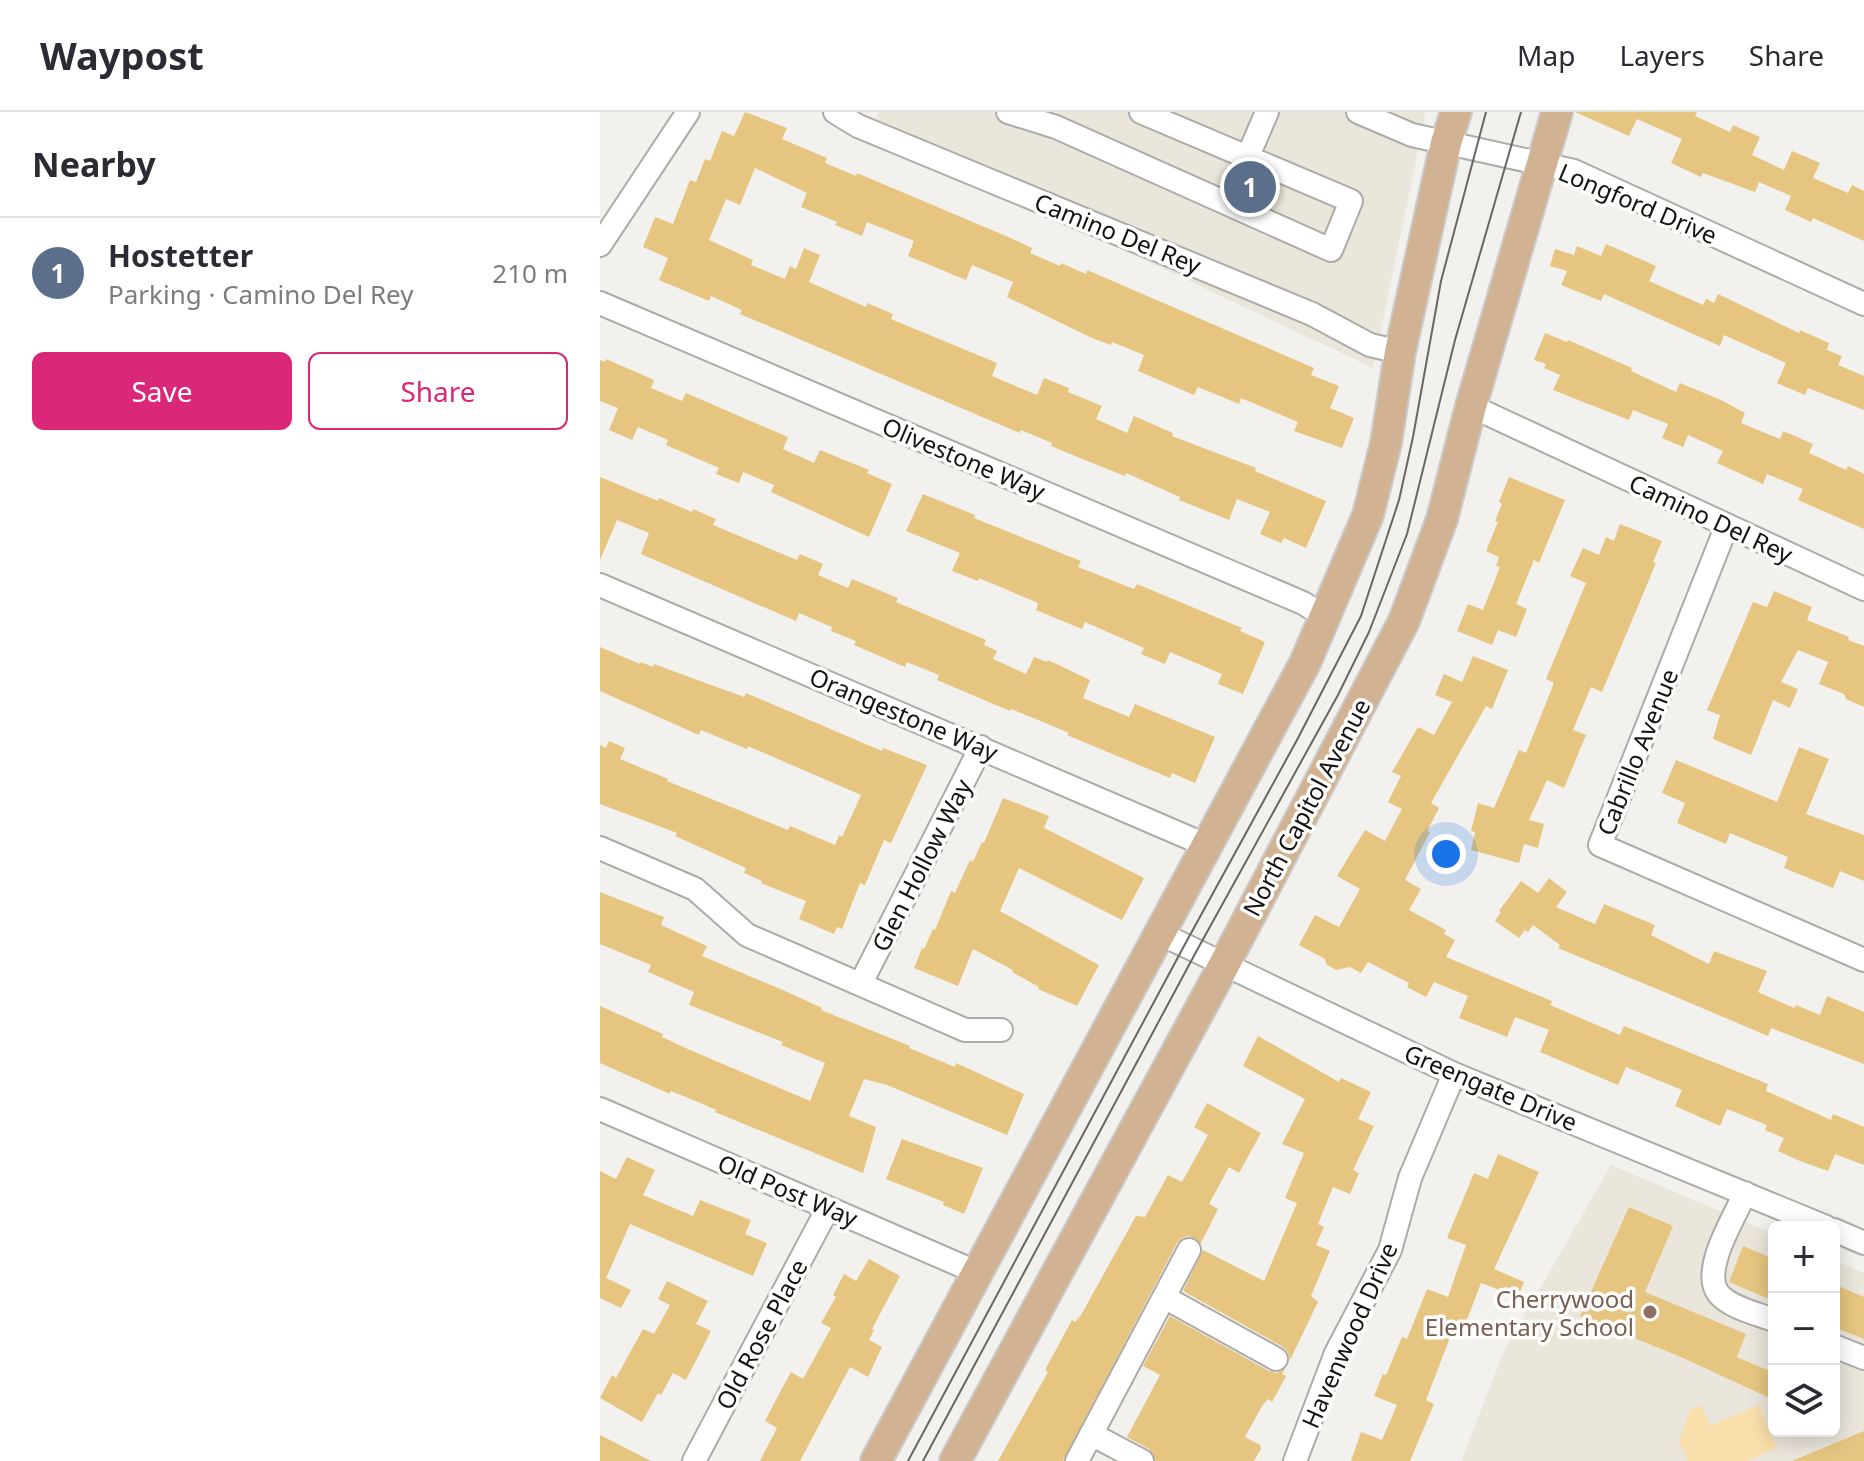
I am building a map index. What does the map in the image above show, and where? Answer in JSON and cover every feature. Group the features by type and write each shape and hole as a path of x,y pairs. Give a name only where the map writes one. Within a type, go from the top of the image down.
{"main road":[{"path":"876,1461 1208,846 1305,663 1326,617 1368,515 1386,443 1400,352 1446,143 1456,112"},
{"name":"North Capitol Avenue","path":"955,1461 1224,965 1404,621 1442,519 1471,406 1557,112"}],"street":[{"path":"600,245 688,112"},
{"name":"Camino Del Rey","path":"835,112 858,126 1312,314 1370,345 1400,352"},
{"path":"1008,112 1048,118 1331,250 1351,201 1141,112"},
{"path":"1248,156 1267,112"},
{"name":"Longford Drive","path":"1358,112 1412,135 1574,171 1864,304"},
{"name":"Olivestone Way","path":"600,303 1303,603 1326,617"},
{"name":"Camino Del Rey","path":"1471,406 1864,589"},
{"name":"Cabrillo Avenue","path":"1727,525 1600,845 1864,960"},
{"name":"Orangestone Way","path":"600,585 1208,846"},
{"name":"Glen Hollow Way","path":"861,983 981,747"},
{"path":"600,848 695,889 747,935 965,1030 1001,1030"},
{"name":"Greengate Drive","path":"1161,934 1454,1074 1812,1221"},
{"name":"Havenwood Drive","path":"1295,1461 1336,1353 1390,1250 1410,1178 1454,1074"},
{"name":"Old Post Way","path":"600,1109 976,1272"},
{"path":"1745,1193 1713,1263 1712,1280 1718,1294 1728,1301 1768,1318"},
{"name":"Old Rose Place","path":"694,1461 828,1208"},
{"path":"1840,1233 1864,1243"},
{"path":"1077,1461 1189,1250"},
{"path":"1164,1297 1276,1359"},
{"path":"1840,1348 1864,1358"},
{"path":"1091,1434 1142,1461"}],"shaded area":[{"path":"879,112 1426,112 1373,368 870,130"},
{"name":"Cherrywood Elementary School","path":"1611,1165 1768,1231 1768,1437 1840,1437 1840,1263 1864,1273 1864,1461 1461,1461 1504,1351"},
{"path":"1701,1405 1710,1426 1759,1405 1768,1426 1768,1437 1772,1437 1777,1448 1746,1461 1688,1461 1679,1441 1690,1410"}],"building":[{"path":"745,112 787,128 782,139 827,158 825,163 856,176 857,173 1006,236 1032,248 1030,253 1060,266 1061,263 1086,274 1087,270 1314,368 1311,375 1339,386 1330,408 1354,418 1342,448 1294,431 1298,422 1241,398 1239,404 1198,387 1194,395 1138,371 1144,355 1112,342 1111,345 1092,338 1007,297 1013,282 972,265 966,280 908,256 914,241 867,222 862,236 835,225 837,222 801,207 807,193 755,168 740,205 726,199 709,240 753,260 751,265 785,279 790,266 796,269 804,248 820,255 809,282 866,307 867,303 893,314 891,319 997,363 992,376 1037,395 1044,378 1102,406 1096,419 1127,433 1134,416 1173,433 1172,436 1256,468 1255,471 1326,501 1306,548 1284,538 1281,543 1260,534 1270,512 1237,499 1229,520 1179,500 1180,497 1126,473 1125,476 1097,465 1051,446 1052,443 1021,430 1020,433 740,314 742,310 711,296 709,301 659,280 668,258 643,247 655,217 673,224 690,180 696,182 705,159 710,161 722,131 734,136"},
{"path":"1575,112 1697,112 1695,116 1730,132 1733,125 1760,137 1752,155 1784,170 1792,151 1820,163 1813,178 1848,193 1852,185 1864,191 1864,241 1813,218 1811,222 1785,210 1791,196 1759,182 1755,192 1703,173 1701,177 1671,163 1682,139 1637,119 1629,136"},
{"path":"1606,244 1656,266 1649,281 1703,305 1706,299 1714,303 1718,294 1799,333 1800,330 1829,343 1827,350 1842,356 1838,365 1864,376 1864,410 1808,388 1805,395 1777,383 1786,363 1724,335 1720,346 1604,294 1601,301 1561,285 1567,271 1550,266 1555,249 1574,255 1577,246 1601,256"},
{"path":"1545,333 1632,368 1631,371 1676,392 1680,383 1721,400 1745,413 1741,423 1780,439 1783,431 1813,444 1809,453 1846,470 1848,466 1864,474 1864,529 1798,500 1803,489 1767,474 1763,484 1717,463 1723,451 1688,435 1683,447 1662,438 1668,424 1633,410 1629,420 1553,390 1560,375 1544,368 1546,364 1534,360"},
{"path":"606,359 654,380 651,388 682,401 686,393 788,437 783,449 814,463 820,450 869,470 867,473 892,484 869,537 771,492 774,485 743,472 739,483 716,474 719,468 666,445 668,440 638,427 632,440 609,430 618,408 600,401 600,360 605,362"},
{"path":"600,477 658,501 659,498 692,512 693,509 716,519 713,525 797,560 800,554 823,564 818,575 848,588 852,579 898,598 896,602 986,640 984,645 997,651 993,659 1026,674 1034,657 1048,660 1090,680 1083,698 1129,717 1135,704 1215,737 1195,783 1172,773 1170,778 1067,735 1069,733 937,680 939,675 907,662 905,667 854,645 856,641 831,631 832,627 799,613 796,621 641,554 649,533 617,520 600,560"},
{"path":"1509,477 1565,500 1539,563 1534,560 1516,604 1527,609 1516,637 1498,630 1492,645 1457,631 1468,604 1483,610 1500,567 1496,566 1499,557 1486,551 1498,522 1495,521 1502,504 1499,502"},
{"path":"923,494 1081,561 1078,567 1134,589 1137,584 1242,628 1240,631 1265,642 1243,694 1218,684 1222,674 1170,652 1165,664 1141,654 1144,648 1085,622 1082,629 1036,610 1038,603 979,578 978,581 952,571 960,553 906,531"},
{"path":"1620,524 1662,541 1653,562 1656,563 1602,692 1591,687 1573,730 1586,735 1564,788 1547,780 1529,820 1544,824 1538,848 1524,844 1519,863 1471,850 1475,832 1471,831 1478,803 1494,808 1519,750 1526,753 1554,683 1546,679 1586,583 1570,576 1583,548 1599,555 1606,537 1614,541"},
{"path":"1774,591 1812,607 1807,620 1864,646 1864,707 1846,699 1844,694 1819,684 1828,662 1798,650 1781,682 1798,689 1790,708 1773,700 1751,755 1713,739 1720,715 1707,710 1753,602 1767,607"},
{"path":"600,647 640,664 653,667 654,664 744,697 746,693 882,751 883,748 927,765 891,843 884,840 865,885 860,883 842,929 837,927 834,934 799,919 806,901 761,883 744,873 746,868 675,836 677,833 600,804 600,745 606,748 609,741 625,748 620,759 667,781 788,830 790,826 835,845 839,835 842,837 861,795 748,746 747,749 701,730 699,735 600,691"},
{"path":"1473,656 1508,670 1492,709 1486,706 1431,803 1439,808 1405,880 1421,889 1409,910 1446,930 1444,934 1455,940 1446,957 1552,1001 1550,1005 1620,1035 1624,1026 1768,1084 1766,1091 1831,1120 1833,1114 1864,1127 1864,1165 1835,1154 1828,1171 1800,1161 1778,1151 1784,1138 1765,1130 1767,1125 1727,1109 1720,1126 1675,1106 1682,1090 1626,1067 1618,1085 1540,1052 1549,1030 1515,1017 1507,1037 1459,1018 1468,996 1434,982 1426,997 1407,987 1409,983 1368,962 1361,973 1350,967 1336,970 1326,964 1325,959 1299,945 1315,915 1339,927 1360,889 1337,876 1365,830 1385,841 1402,809 1388,802 1401,776 1392,772 1418,727 1434,735 1452,702 1435,695 1444,674 1462,682"},
{"path":"1799,747 1829,759 1806,814 1864,835 1864,881 1840,871 1833,888 1784,868 1788,857 1730,833 1726,844 1677,823 1685,803 1662,793 1676,760 1777,802"},
{"path":"1003,798 1049,816 1044,828 1144,878 1122,920 1019,868 1000,911 1099,965 1077,1006 1038,989 1013,970 973,949 958,986 914,968 922,948 935,930 951,891 955,893 970,860 973,862 984,843"},
{"path":"1549,878 1567,892 1556,907 1595,924 1604,904 1655,925 1651,935 1709,964 1714,951 1767,971 1758,992 1794,1008 1796,1005 1820,1015 1827,996 1864,1012 1864,1064 1771,1028 1768,1036 1558,948 1560,945 1533,925 1519,938 1495,921 1521,881 1538,893"},
{"path":"600,892 664,917 661,925 707,946 702,956 909,1048 955,1067 956,1063 1024,1094 1007,1135 887,1085 864,1079 849,1116 876,1127 863,1173 600,1063 600,1006 663,1034 662,1037 690,1050 810,1101 825,1063 781,1045 783,1042 689,1005 694,992 648,972 651,965 600,944"},
{"path":"1258,1036 1339,1082 1341,1078 1371,1092 1358,1119 1374,1126 1353,1170 1359,1173 1350,1194 1333,1187 1318,1224 1324,1227 1316,1245 1330,1251 1311,1296 1318,1302 1290,1360 1283,1347 1183,1291 1203,1250 1264,1281 1297,1203 1285,1198 1304,1153 1282,1144 1305,1099 1243,1066"},
{"path":"1207,1103 1261,1133 1239,1173 1229,1167 1209,1204 1218,1209 1201,1243 1189,1236 1177,1243 1063,1461 998,1461 1048,1372 1045,1370 1072,1320 1075,1322 1081,1315 1136,1216 1145,1217 1168,1175 1182,1182 1208,1135 1194,1127"},
{"path":"902,1139 983,1168 964,1214 943,1205 944,1202 886,1179"},
{"path":"1498,1154 1539,1172 1494,1269 1524,1282 1518,1297 1481,1283 1463,1330 1454,1327 1426,1400 1434,1404 1410,1461 1351,1461 1361,1432 1382,1440 1397,1405 1374,1396 1402,1337 1407,1339 1427,1289 1448,1297 1466,1245 1447,1238 1474,1173 1488,1179"},
{"path":"627,1157 655,1170 643,1195 693,1216 700,1200 751,1220 745,1234 767,1243 753,1276 630,1224 606,1278 631,1290 621,1308 600,1298 600,1171 616,1179"},
{"path":"1629,1207 1673,1226 1645,1292 1746,1334 1737,1357 1768,1370 1768,1397 1681,1357 1580,1316"},
{"path":"1743,1246 1768,1256 1768,1298 1729,1282"},
{"path":"869,1259 900,1276 872,1329 869,1340 882,1347 868,1377 850,1367 800,1461 760,1461 777,1428 765,1421 779,1394 791,1372 803,1379 831,1328 821,1323 836,1297 833,1295 844,1274 856,1281"},
{"path":"667,1281 708,1301 696,1324 711,1331 686,1380 673,1373 642,1422 600,1398 612,1375 616,1378 643,1329 654,1334 670,1305 658,1299"},
{"path":"1840,1287 1864,1297 1864,1339 1840,1329"},
{"path":"1170,1316 1269,1371 1277,1373 1285,1369 1282,1374 1286,1376 1272,1402 1268,1399 1262,1406 1245,1437 1260,1445 1254,1461 1156,1461 1149,1449 1127,1437 1160,1375 1143,1366"},
{"path":"1864,1431 1864,1461 1792,1461"},
{"path":"600,1435 651,1461 600,1461"}],"tram line":[{"path":"908,1461 1361,616 1399,500 1441,281 1486,112"},
{"path":"923,1461 1196,952 1338,695 1369,632 1407,534 1455,340 1521,112"}],"place":[{"name":"Hostetter","path":"1250,187"},
{"name":"Cherrywood Elementary School","path":"1650,1312"}]}
